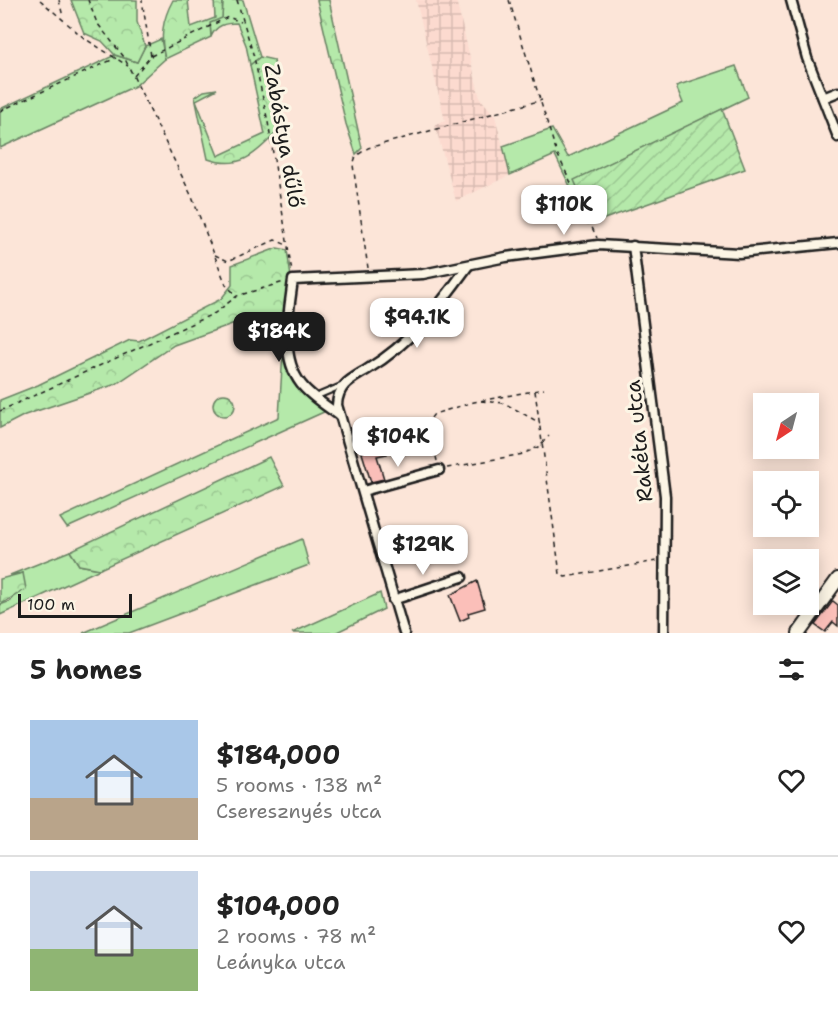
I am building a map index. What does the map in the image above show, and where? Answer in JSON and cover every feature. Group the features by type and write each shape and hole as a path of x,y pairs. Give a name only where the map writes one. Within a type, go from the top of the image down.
{"main road":[{"path":"799,633 838,579"}],"street":[{"path":"791,0 807,58 838,137"},
{"path":"823,98 838,92"},
{"path":"340,416 315,398 298,380 290,352 288,333 293,280 423,274 506,257 598,245 739,253 838,243"},
{"name":"Rakéta utca","path":"633,246 665,496 664,633"},
{"path":"404,633 340,416 337,396 344,385 403,344 444,301 468,266"},
{"path":"363,492 439,470"},
{"path":"393,600 462,577"}],"lane":[{"path":"315,398 344,385"}],"path":[{"path":"40,0 84,38 129,67"},
{"path":"59,0 64,19"},
{"path":"88,0 97,22 129,67 192,196 226,285 237,296"},
{"path":"142,0 150,56"},
{"name":"Zabástya dűlő","path":"237,0 254,57 268,122 293,280"},
{"path":"509,0 556,151 598,245"},
{"path":"133,76 150,56 228,17 243,24"},
{"path":"0,111 116,58"},
{"path":"369,278 368,251 353,165 356,156 368,148 542,100"},
{"path":"214,254 228,261 275,240 283,241 288,245"},
{"path":"0,411 215,313 237,296 293,280"},
{"path":"544,390 474,402 434,414 429,419 439,470 523,454 538,447 549,436"},
{"path":"535,391 561,576 666,559"},
{"path":"474,402 504,403 540,423"}],"shaded area":[{"path":"416,0 456,0 480,98 495,116 510,175 456,201 435,125 445,121"}],"green space":[{"path":"71,0 137,0 137,22 145,46 137,62 115,55 102,41 84,33"},
{"path":"173,0 188,0 191,27 215,18 214,0 223,0 222,18 210,23 211,37 165,59 163,29"},
{"path":"223,0 243,0 260,57 250,65 246,45 237,23 221,26 211,37 210,23 222,17"},
{"path":"317,0 329,0 362,148 356,154 346,124"},
{"path":"161,39 165,59 135,86 0,148 0,109 115,55 137,62 145,46"},
{"path":"260,57 274,60 277,84 276,133 261,148 246,158 229,163 208,159 195,97 204,91 217,89 196,100 218,156 265,134 250,65"},
{"path":"736,66 748,97 575,180 593,223 588,224 555,155 510,175 503,146 552,129 568,157 683,103 676,86"},
{"path":"722,109 745,169 593,223 574,180"},
{"path":"277,248 287,250 291,277 285,315 263,315 174,345 116,384 25,415 0,428 0,400 38,385 130,340 139,341 221,299 232,285 232,265"},
{"path":"283,351 290,370 304,392 326,411 67,528 60,518 279,417"},
{"path":"224,394 232,397 235,405 232,413 224,416 216,413 213,405 216,397"},
{"path":"269,457 284,486 100,569 79,565 70,551"},
{"path":"302,539 309,565 129,633 83,633"},
{"path":"70,551 79,565 100,569 0,615 0,605 11,601 23,573 10,575"},
{"path":"23,573 26,589 0,605 0,579"},
{"path":"380,593 384,609 335,633 292,633"}],"building":[{"path":"375,437 377,444 383,442 387,454 377,456 384,479 371,482 362,453 368,449 365,440"},
{"path":"477,581 485,608 468,613 469,617 460,621 450,595"},
{"path":"833,601 838,605 838,626 833,622 825,632 815,625"}]}
